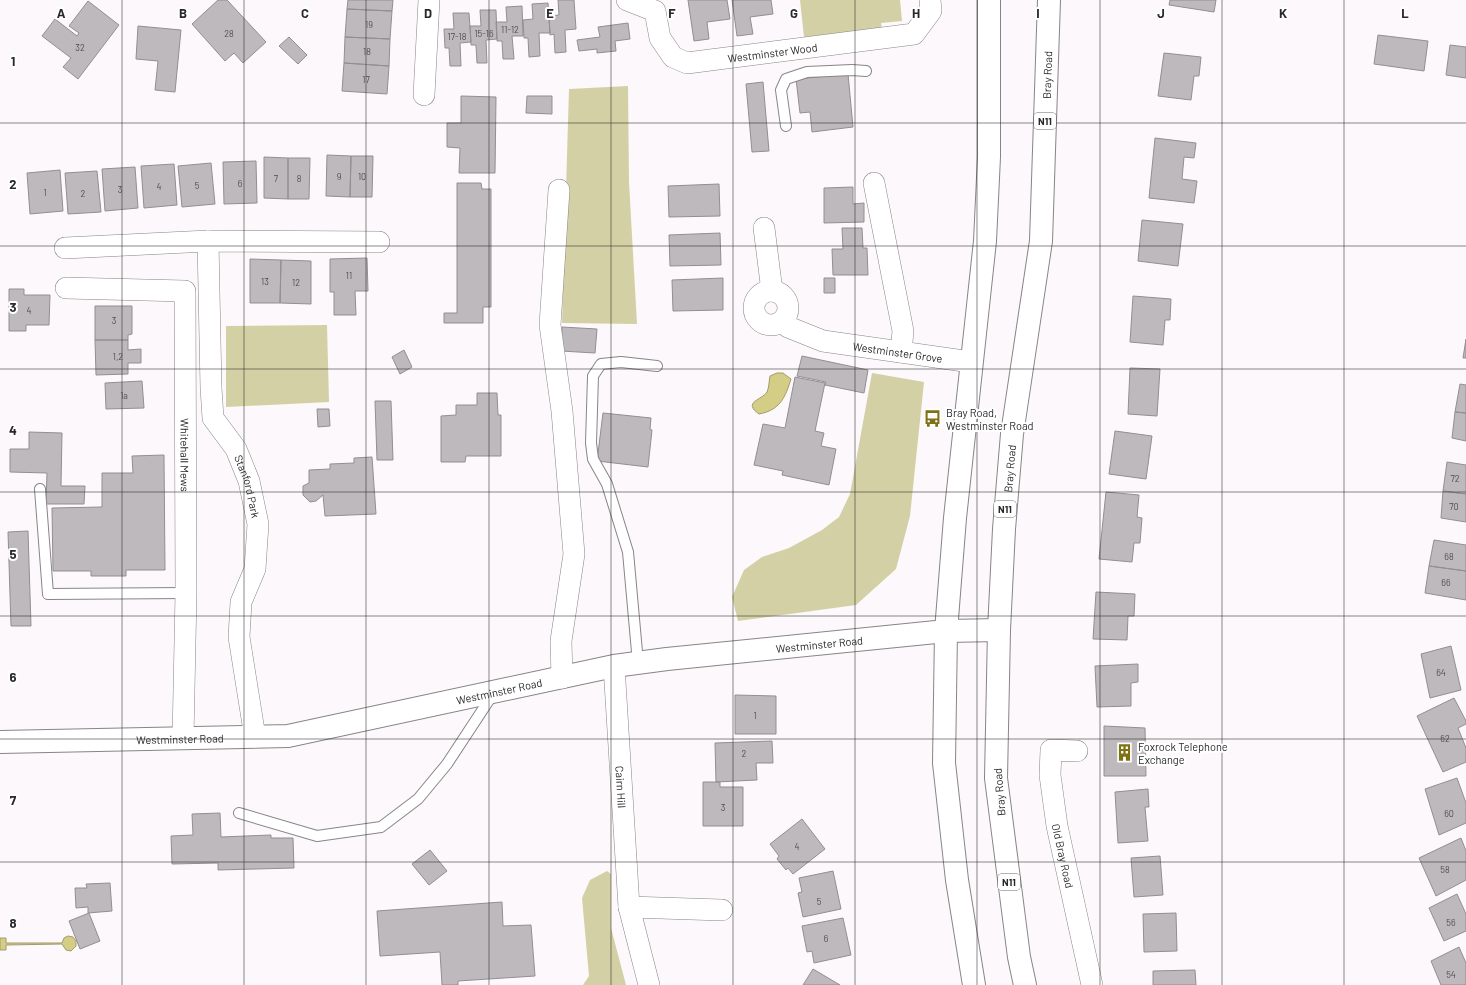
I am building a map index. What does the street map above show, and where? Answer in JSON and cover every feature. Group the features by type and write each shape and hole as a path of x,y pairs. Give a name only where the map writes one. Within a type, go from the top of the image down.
{"main road":[{"path":"974,985 957,880 944,763 946,631 955,518 984,241 989,157 988,0"},
{"name":"Bray Road","path":"1025,985 1019,957 996,778 999,630 1004,529 1012,434 1041,242 1049,0"},
{"name":"Westminster Road","path":"0,742 288,736 614,666 946,631 999,630"}],"street":[{"path":"424,95 429,0"},
{"name":"Westminster Wood","path":"627,0 655,11 660,38 673,57 687,63 914,34 931,11 930,0"},
{"path":"874,183 903,331 901,352"},
{"path":"559,190 550,325 562,411 574,554 562,641 562,678"},
{"name":"Westminster Grove","path":"764,228 772,291 762,293 758,296 753,306 758,320 767,325 782,322 788,327 824,341 972,362"},
{"path":"65,248 208,241 379,242"},
{"name":"Stanford Park","path":"208,241 213,418 236,449 249,481 258,524 255,569 241,602 239,637 255,736"},
{"name":"Whitehall Mews","path":"66,288 185,291 186,593 183,738"},
{"name":"Cairn Hill","path":"614,666 629,906 649,985"},
{"name":"Old Bray Road","path":"1077,751 1052,750 1050,775 1058,826 1092,985"},
{"path":"629,906 722,910"}],"lane":[{"path":"786,126 782,90 786,78 807,72 852,70 866,71"},
{"path":"638,663 628,552 608,484 593,459 591,422 593,408 593,376 601,364 621,362 656,366"},
{"path":"40,489 48,594 186,593"},
{"path":"239,813 318,836 381,827 418,800 446,764 494,692"}],"shaded area":[{"path":"800,0 900,0 902,21 881,23 882,29 804,37"},
{"path":"628,86 629,182 637,324 562,323 569,89"},
{"path":"327,325 329,402 226,407 226,326"},
{"path":"777,373 783,373 791,379 784,397 772,410 759,414 752,407 753,404 765,395 769,386 770,376"},
{"path":"872,373 924,382 910,516 896,569 856,605 738,621 732,597 744,570 762,557 789,548 822,530 839,517 850,494"},
{"path":"607,871 611,874 611,928 626,985 583,985 589,976 582,898 590,880"},
{"path":"68,936 73,937 76,941 76,946 71,951 66,950 62,944 6,945 6,950 0,950 0,938 6,938 6,943 62,943 64,938"}],"building":[{"path":"218,0 227,0 266,42 243,63 234,53 225,61 192,24"},
{"path":"348,0 393,0 392,11 347,9"},
{"path":"558,0 574,0 576,29 565,30 566,52 555,53 554,34 550,35 549,16 559,15"},
{"path":"688,0 727,0 730,19 707,22 709,39 694,41"},
{"path":"732,0 771,0 773,14 750,17 753,34 737,36"},
{"path":"1170,0 1216,0 1214,12 1169,5"},
{"path":"88,1 119,25 78,79 63,67 71,58 42,36 55,19 77,36 79,33 69,26"},
{"path":"548,3 550,33 539,33 540,56 529,57 528,38 524,38 523,20 533,19 532,4"},
{"path":"522,6 523,36 512,36 514,59 503,59 502,41 497,41 496,22 507,22 506,7"},
{"path":"347,9 392,11 390,39 345,37"},
{"path":"480,10 496,10 497,39 486,40 487,63 477,63 476,45 471,45 470,26 481,26"},
{"path":"453,13 469,13 471,42 460,43 461,66 450,66 449,48 445,48 444,29 454,29"},
{"path":"628,23 630,39 615,41 616,51 597,53 597,49 579,51 577,40 600,37 598,27"},
{"path":"138,26 181,30 175,92 155,90 158,61 136,59"},
{"path":"1378,35 1428,41 1424,71 1374,64"},
{"path":"289,37 307,55 298,64 279,46"},
{"path":"345,37 390,39 389,66 344,63"},
{"path":"1450,45 1466,47 1466,78 1446,75"},
{"path":"1164,53 1201,57 1199,76 1194,76 1191,100 1158,96"},
{"path":"344,63 389,66 387,94 342,91"},
{"path":"848,74 853,127 812,132 810,112 800,113 796,79"},
{"path":"763,82 769,151 752,152 746,84"},
{"path":"461,96 496,97 495,173 459,173 460,148 447,147 447,123 461,123"},
{"path":"527,96 552,96 552,114 526,113"},
{"path":"1155,138 1196,143 1194,158 1184,157 1182,179 1197,181 1194,203 1149,198"},
{"path":"327,155 351,156 350,197 326,196"},
{"path":"351,156 373,156 372,197 350,197"},
{"path":"264,157 288,158 288,199 264,198"},
{"path":"288,158 310,158 309,199 288,199"},
{"path":"256,161 257,203 224,204 223,162"},
{"path":"211,163 215,204 182,207 178,166"},
{"path":"174,164 177,205 144,208 141,166"},
{"path":"135,167 138,208 105,211 102,169"},
{"path":"60,170 63,211 30,214 27,173"},
{"path":"97,171 101,212 68,214 65,173"},
{"path":"457,183 481,183 482,189 491,189 491,307 483,307 483,323 444,323 444,313 457,313"},
{"path":"719,184 720,216 669,217 668,186"},
{"path":"853,187 853,204 864,203 864,222 824,223 824,188"},
{"path":"1142,220 1183,224 1178,266 1138,261"},
{"path":"842,228 862,228 863,248 867,248 868,275 833,275 832,249 843,249"},
{"path":"720,233 721,265 670,266 669,235"},
{"path":"367,258 368,291 355,291 356,315 334,315 334,292 330,292 330,259"},
{"path":"250,259 281,260 280,303 250,303"},
{"path":"281,260 311,261 311,304 280,303"},
{"path":"723,278 723,310 673,311 672,280"},
{"path":"824,278 835,278 835,293 824,293"},
{"path":"9,289 24,289 24,295 50,295 49,325 26,325 26,331 9,331"},
{"path":"1133,296 1171,299 1170,320 1165,320 1163,345 1130,342"},
{"path":"95,306 132,306 132,334 128,335 128,340 95,340"},
{"path":"562,327 597,329 595,353 561,351"},
{"path":"1466,339 1466,358 1463,358"},
{"path":"95,340 128,340 128,350 141,349 141,363 128,363 128,374 96,375"},
{"path":"404,350 412,367 400,374 392,357"},
{"path":"802,356 868,370 864,393 825,385 826,382 797,376"},
{"path":"1130,368 1160,369 1157,416 1128,414"},
{"path":"795,377 825,383 815,431 824,433 821,446 836,449 829,485 782,475 783,471 754,465 763,424 785,428"},
{"path":"142,381 144,408 106,409 105,383"},
{"path":"1460,384 1466,385 1466,413 1455,412"},
{"path":"477,393 497,393 498,415 501,415 501,456 466,456 465,462 441,462 441,416 456,415 456,405 477,405"},
{"path":"375,401 391,401 393,460 377,460"},
{"path":"317,409 329,409 330,426 318,427"},
{"path":"1455,412 1466,413 1466,441 1452,438"},
{"path":"603,413 651,418 650,429 652,430 648,467 597,461"},
{"path":"1115,431 1152,436 1146,479 1109,474"},
{"path":"29,432 62,433 61,486 85,486 84,504 46,504 47,473 10,472 10,449 29,449"},
{"path":"164,455 165,570 126,570 126,576 91,576 91,571 53,571 52,508 102,507 102,473 133,473 132,456"},
{"path":"372,457 376,514 325,516 323,495 316,501 310,502 303,495 303,486 309,483 309,470 330,469 330,464 354,463 354,458"},
{"path":"1447,462 1466,465 1466,494 1443,491"},
{"path":"1443,491 1466,494 1466,522 1441,518"},
{"path":"1106,492 1139,495 1137,517 1142,518 1140,543 1134,543 1132,562 1099,559"},
{"path":"28,531 31,626 11,626 8,532"},
{"path":"1434,540 1466,545 1466,571 1429,566"},
{"path":"1429,566 1466,571 1466,600 1425,593"},
{"path":"1096,592 1135,594 1134,616 1128,616 1127,640 1093,639"},
{"path":"1451,646 1461,690 1430,698 1421,654"},
{"path":"1138,664 1138,682 1131,683 1131,706 1097,707 1095,666"},
{"path":"735,695 776,696 776,734 735,734"},
{"path":"1454,698 1466,721 1466,724 1458,728 1466,748 1466,762 1443,772 1417,716"},
{"name":"Foxrock Telephone Exchange","path":"1104,726 1145,728 1146,776 1104,776"},
{"path":"772,741 773,763 756,763 757,780 716,782 715,743"},
{"path":"1457,778 1466,803 1466,823 1439,835 1425,789"},
{"path":"703,782 720,782 720,787 743,787 743,826 703,826"},
{"path":"1148,789 1149,807 1145,807 1148,841 1118,843 1115,792"},
{"path":"220,813 221,837 271,835 271,838 293,838 294,868 218,870 218,863 172,864 171,836 193,835 192,814"},
{"path":"802,819 825,849 793,874 788,868 786,870 777,859 779,856 770,844"},
{"path":"1461,838 1466,851 1466,880 1436,896 1419,858"},
{"path":"430,850 447,871 429,885 412,864"},
{"path":"1160,856 1163,895 1134,897 1131,858"},
{"path":"833,871 841,909 803,917 798,893 802,892 799,878"},
{"path":"110,883 112,911 88,913 88,907 76,908 75,888 87,888 86,884"},
{"path":"1457,894 1466,914 1466,931 1444,941 1429,908"},
{"path":"502,902 503,926 531,925 535,976 458,981 458,985 442,985 440,952 380,956 377,911"},
{"path":"89,913 100,941 80,949 69,921"},
{"path":"1176,913 1177,951 1144,952 1143,914"},
{"path":"843,918 851,955 814,963 812,951 807,952 802,926"},
{"path":"1459,947 1466,963 1466,985 1441,985 1431,961"},
{"path":"813,969 840,985 803,985"},
{"path":"1195,970 1196,985 1153,985 1153,971"}],"place":[{"name":"Bray Road, Westminster Road","path":"933,418"},
{"name":"Foxrock Telephone Exchange","path":"1125,752"}]}
